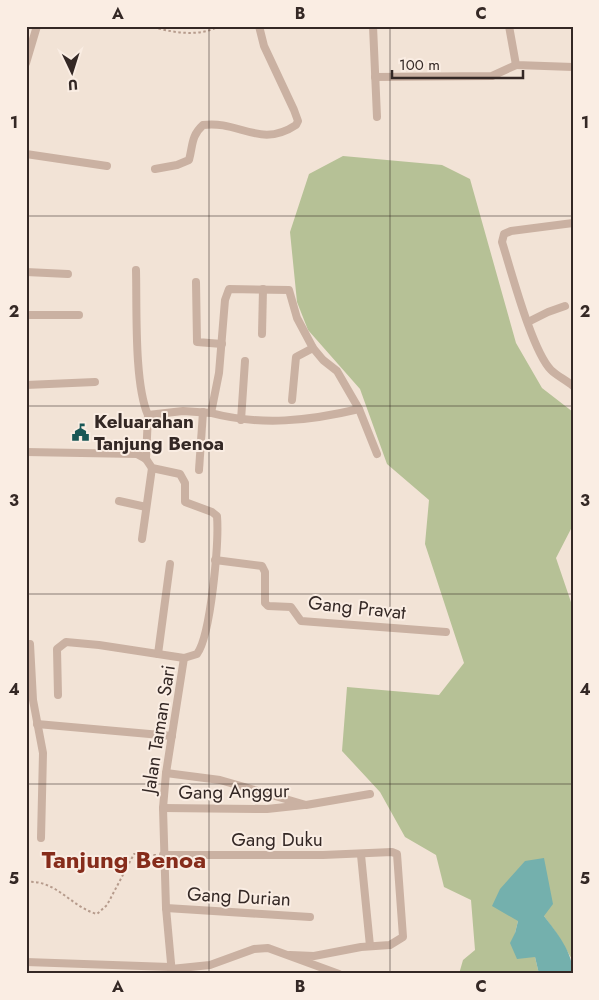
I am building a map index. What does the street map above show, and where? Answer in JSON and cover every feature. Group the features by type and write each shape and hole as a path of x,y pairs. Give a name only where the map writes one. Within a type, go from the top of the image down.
{"street":[{"path":"26,63 36,26"},
{"path":"155,170 189,160 191,142 196,132 203,125 224,125 266,136 287,130 297,122 288,95 264,46 259,26"},
{"path":"377,117 373,26 378,26"},
{"path":"509,26 516,66"},
{"path":"375,77 492,76 516,66 573,67"},
{"path":"26,154 107,166"},
{"path":"573,222 511,231 504,234 502,238 528,322 543,359 551,370 573,386"},
{"path":"136,270 140,375 144,407 148,415 146,459"},
{"path":"26,272 68,274"},
{"path":"196,282 197,342 222,344"},
{"path":"199,470 206,413 219,373 226,292 235,289 289,290 297,318 313,348 323,360 337,371 359,409 377,454"},
{"path":"262,334 263,289"},
{"path":"528,322 565,306"},
{"path":"26,315 79,316"},
{"path":"292,400 296,357 313,348"},
{"path":"241,420 245,361"},
{"path":"564,378 573,375"},
{"path":"26,385 95,382"},
{"path":"148,415 183,411 206,413 241,420 293,421 359,409"},
{"path":"26,452 138,454 146,459 152,468 142,539"},
{"name":"Jalan Taman Sari","path":"152,468 180,474 185,480 184,499 186,504 212,512 217,516 215,560 204,640 196,654 184,658 166,773 163,808 163,855 171,970"},
{"path":"119,501 146,507"},
{"name":"Gang Pravat","path":"215,560 262,566 264,572 265,603 268,606 291,607 301,621 446,632"},
{"path":"158,654 170,564"},
{"path":"58,695 57,649 66,642 184,658"},
{"path":"30,644 37,724 43,753 41,838"},
{"path":"37,724 172,736"},
{"path":"166,773 220,780 306,805"},
{"name":"Gang Anggur","path":"163,808 267,809 306,805 370,794"},
{"name":"Gang Duku","path":"163,855 361,855 385,852 397,854 403,937 390,945 370,946"},
{"path":"290,955 314,956 370,946 361,855"},
{"name":"Gang Durian","path":"166,908 310,917"},
{"path":"26,962 171,970 210,965 254,950 271,948 339,974"}],"path":[{"path":"148,26 170,32 210,32 219,26"},
{"path":"26,882 41,882 52,886 86,911 97,914 107,905 134,854 163,855"}],"green space":[{"path":"343,156 442,165 470,179 516,343 542,388 573,412 573,525 556,558 573,608 573,961 544,916 518,921 515,933 535,957 539,974 459,974 463,960 475,950 471,900 444,887 436,855 405,837 380,792 342,751 347,687 439,695 464,663 425,544 429,500 387,464 360,389 308,330 297,302 290,232 309,174"}],"water":[{"path":"544,858 553,904 544,916 567,950 573,974 539,974 535,957 517,959 510,943 518,921 492,906 500,889 525,861"}],"place":[{"name":"Keluarahan Tanjung Benoa","path":"80,432"}],"district":[{"name":"Tanjung Benoa","path":"124,860"}]}
